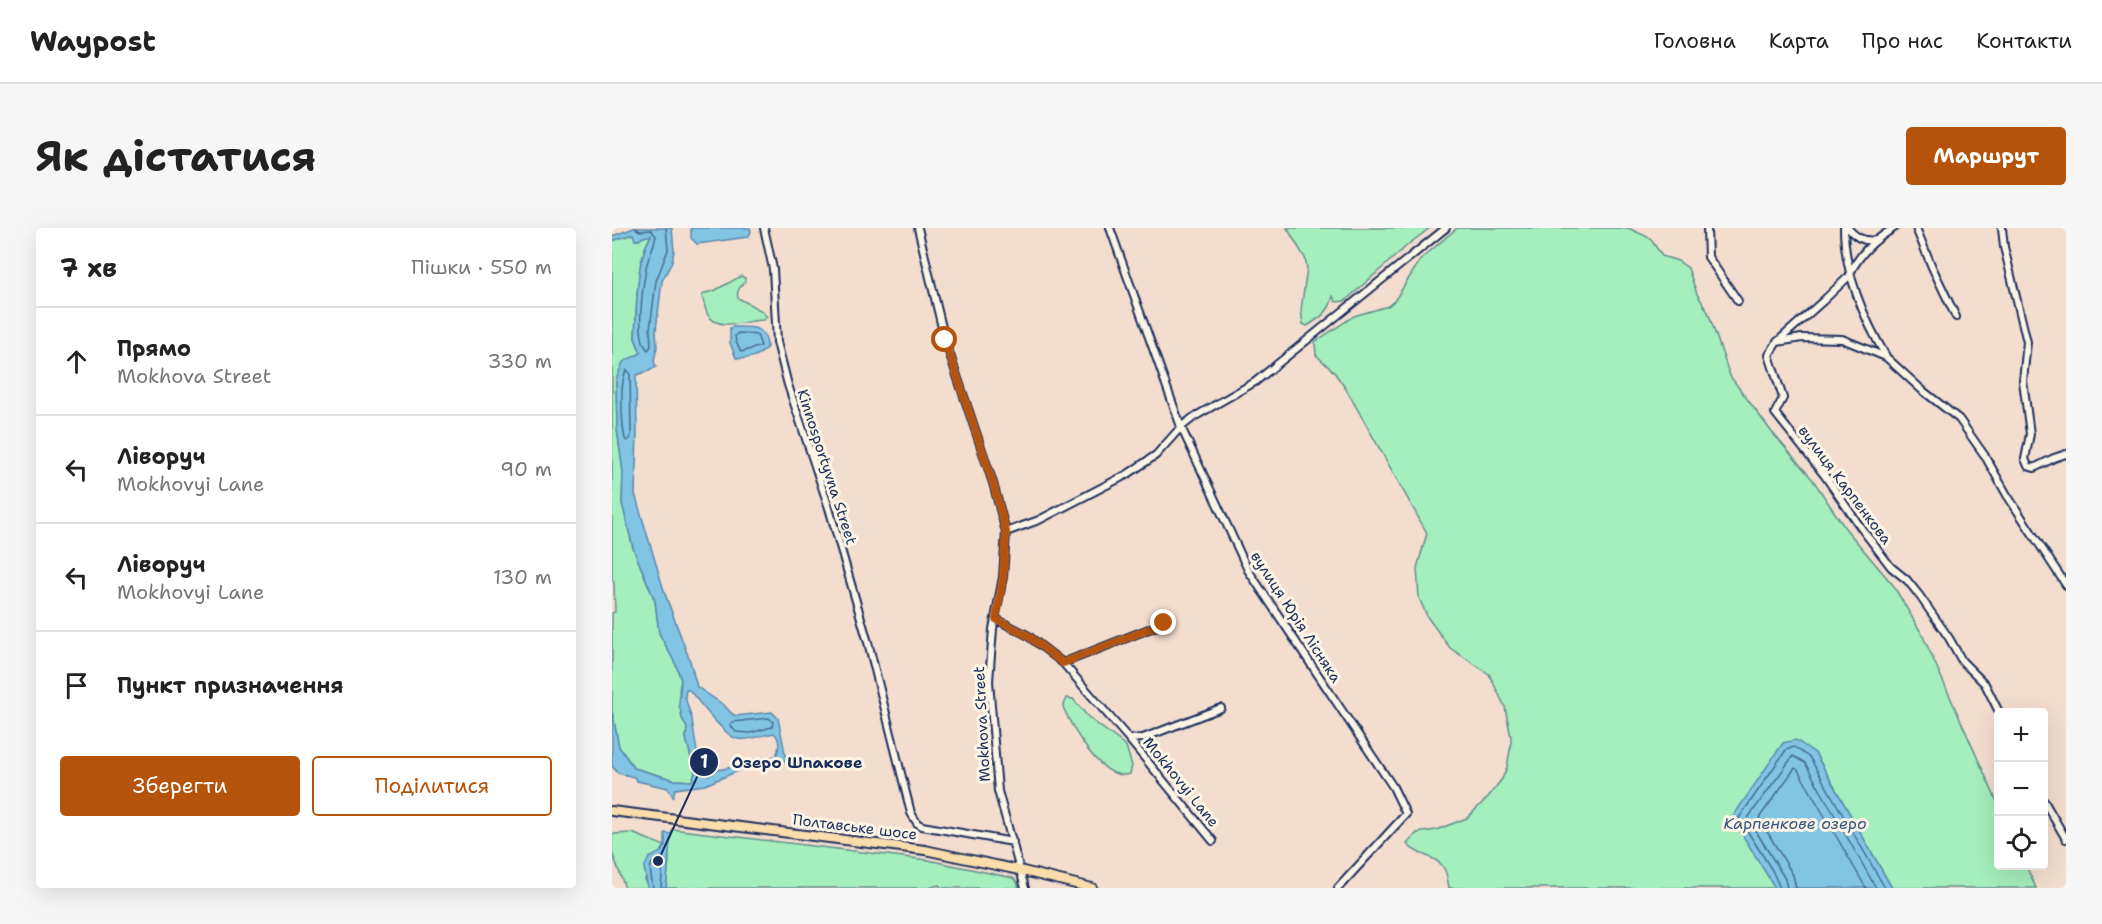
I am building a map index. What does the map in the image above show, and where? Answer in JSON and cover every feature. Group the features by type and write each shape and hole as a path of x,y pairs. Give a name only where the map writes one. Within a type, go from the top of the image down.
{"main road":[{"name":"Полтавське шосе","path":"612,811 888,844 1019,870 1092,888"}],"street":[{"name":"Kinnosportyvna Street","path":"764,228 773,269 777,342 788,386 835,531 911,813 917,823 922,826 1013,842"},
{"name":"Mokhova Street","path":"918,228 945,340 993,483 1006,532 1003,578 989,681 998,791 1025,888"},
{"name":"вулиця Юрія Лісняка","path":"1110,228 1181,427 1248,570 1393,787 1406,814 1338,888"},
{"path":"1006,532 1039,520 1128,474 1156,455 1181,427 1255,382 1446,228"},
{"path":"1707,228 1708,257 1738,301"},
{"path":"1875,240 1861,239 1846,228 1844,243 1850,275 1871,332 1886,357 1922,390 1959,419 1985,456 2007,495 2066,585"},
{"path":"1777,342 1850,275 1859,256 1875,240 1894,228"},
{"path":"1916,228 1956,317"},
{"path":"2002,228 2004,247 2027,342 2023,381 2030,434 2025,459 2028,466 2034,468 2066,454"},
{"path":"1777,342 1802,338 1842,339 1886,357"},
{"name":"вулиця Карпенкова","path":"1777,342 1769,355 1784,398 1775,413 1825,476 1891,567 1907,580 1919,595 1962,661 1985,684 1997,708"},
{"name":"Mokhovyi Lane","path":"996,619 1027,635 1063,663 1213,841"},
{"path":"1063,663 1164,623"},
{"name":"Mokhovyi Lane","path":"1129,739 1143,738 1221,708"},
{"path":"2048,809 2066,839"}],"green space":[{"path":"1287,228 1430,228 1345,301 1336,302 1333,296 1327,310 1307,326 1303,324 1301,310 1307,268 1305,258"},
{"path":"1457,228 1628,228 1650,238 1662,256 1678,261 1688,268 1697,294 1708,312 1730,376 1771,431 1813,480 1845,528 1893,585 1922,634 1994,795 1994,870 2028,870 2036,888 1892,888 1815,753 1839,888 1449,888 1444,868 1407,844 1417,833 1436,830 1467,818 1502,779 1511,745 1505,707 1489,674 1450,648 1428,618 1419,598 1417,568 1427,533 1346,389 1334,372 1316,355 1315,342 1354,316 1388,306 1395,300 1421,259"},
{"path":"634,233 635,240 651,235 640,267 637,295 635,338 641,353 616,380 617,429 623,472 622,503 633,548 655,601 659,633 676,665 681,680 679,691 682,718 687,728 686,738 695,773 692,781 675,780 634,768 619,747 612,711 612,613 615,612 614,582 612,580 612,241"},
{"path":"741,276 745,278 745,282 738,291 738,298 762,311 767,317 763,320 734,324 719,323 713,320 707,313 702,296"},
{"path":"1067,698 1073,699 1089,718 1126,746 1132,766 1130,774 1119,775 1109,770 1089,752 1073,728 1063,707"},
{"path":"672,829 928,860 1013,878 1019,888 941,888 939,885 929,888 666,888"},
{"path":"632,833 665,846 645,879 648,888 625,888 612,852 612,834"}],"water":[{"path":"634,228 672,228 674,251 672,262 662,281 656,330 657,347 654,361 656,367 636,375 635,494 665,594 690,661 697,687 736,716 772,712 778,718 786,758 783,763 754,769 745,768 705,785 675,789 673,797 668,788 637,781 634,777 618,773 612,766 612,711 619,747 634,768 675,780 692,781 695,773 686,738 687,728 679,704 681,680 676,665 659,633 655,601 633,548 622,503 623,472 617,429 616,380 623,362 641,353 635,338 637,295 640,267 651,235 635,240 633,234 612,241 612,236","holes":["686,690 689,690 720,726 733,737 747,739 774,733 779,744 776,756 746,761 744,765 717,770 709,775 703,771 685,697"]},
{"path":"691,228 750,228 751,232 748,237 697,244 691,238"},
{"path":"730,328 761,331 767,347 753,357 736,358 730,343"},
{"name":"Карпенкове озеро","path":"1796,740 1815,753 1892,888 1775,888 1732,818 1783,743"},
{"path":"665,833 671,834 666,888 648,888 644,868 649,858 661,852 665,846"}],"place":[{"name":"Озеро Шпакове","path":"658,861"}],"route":[{"path":"945,340 993,483 1006,532 1003,578 996,619 1027,635 1063,663 1164,623"}]}
